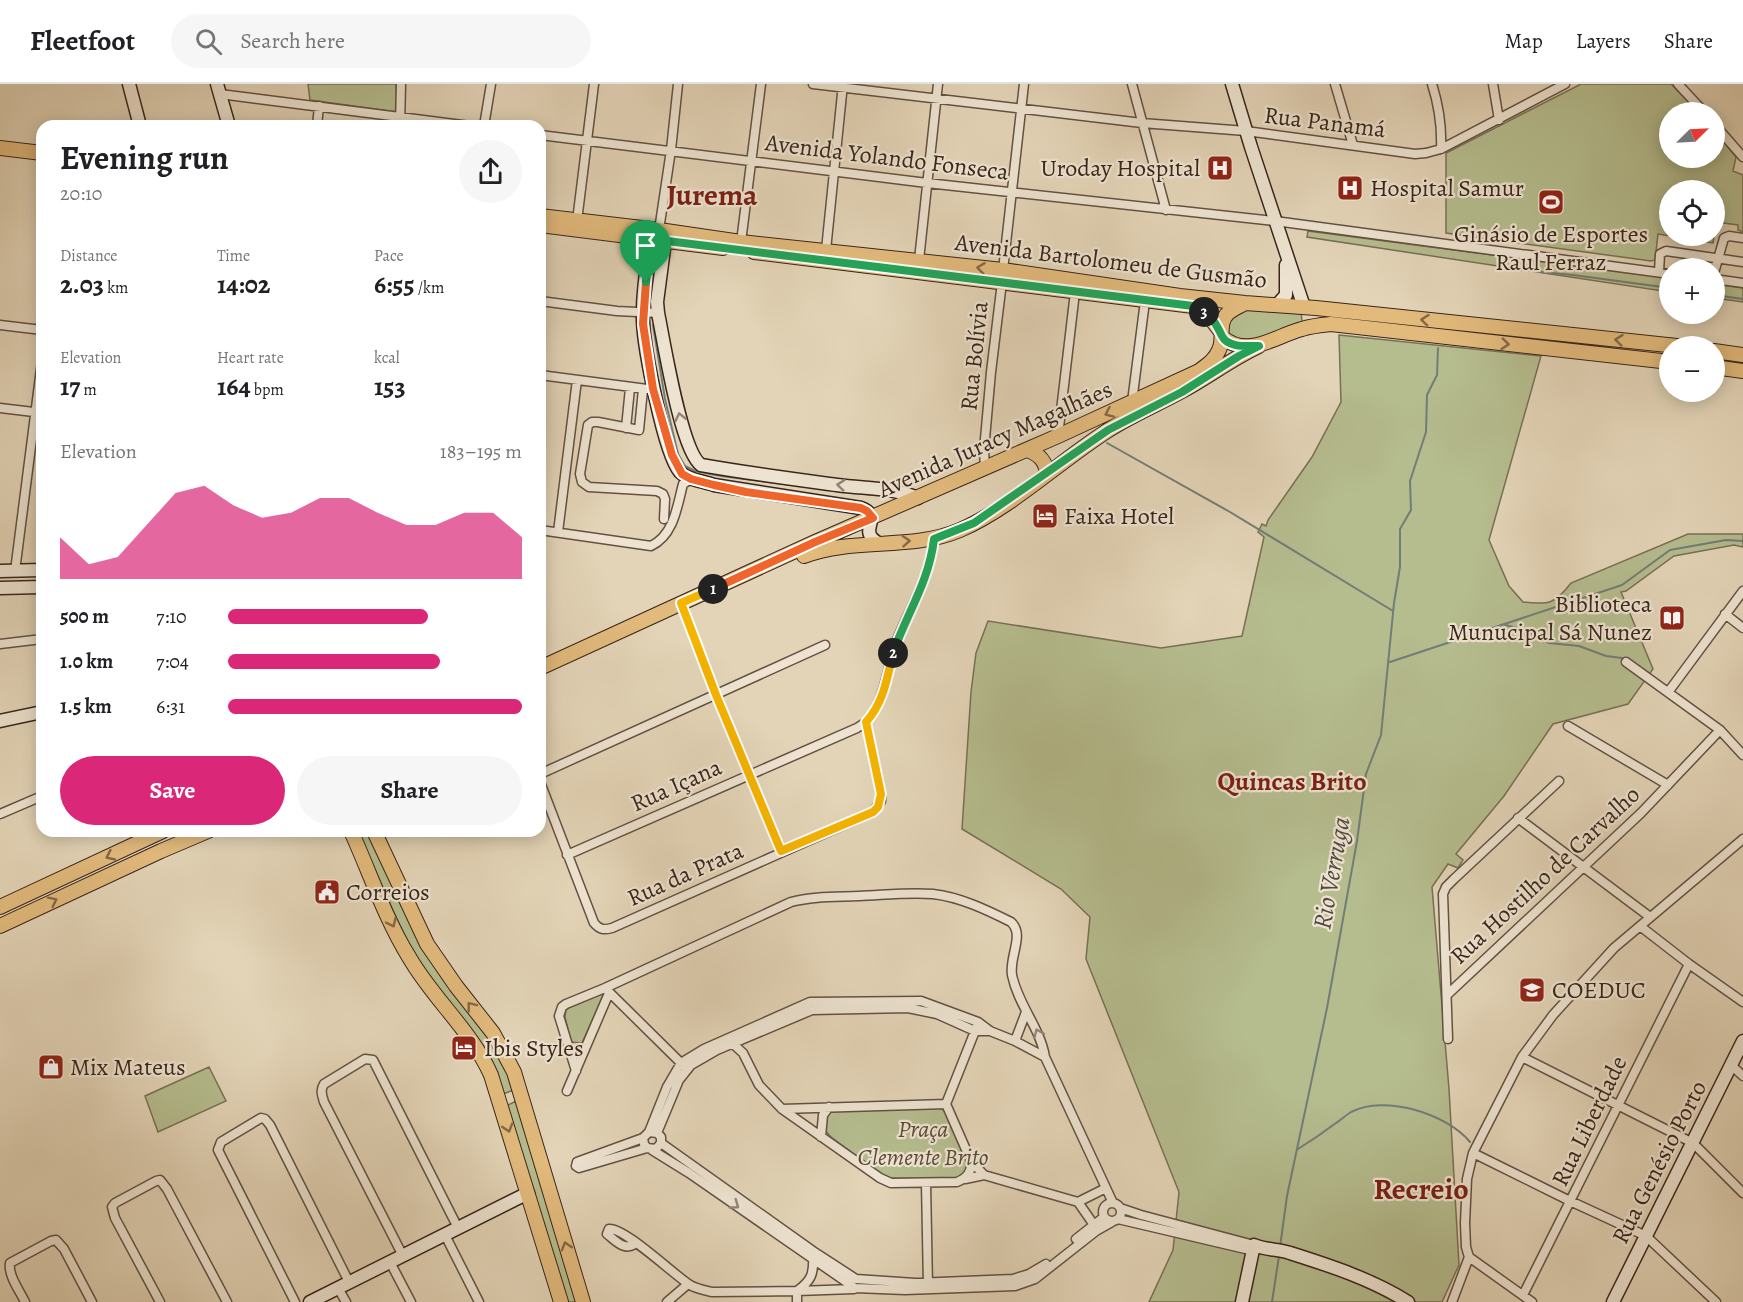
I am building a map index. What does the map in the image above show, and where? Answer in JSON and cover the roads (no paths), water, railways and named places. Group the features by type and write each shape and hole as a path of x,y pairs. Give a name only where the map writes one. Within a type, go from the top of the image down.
{"main road":[{"path":"0,148 36,152"},
{"path":"0,157 36,162"},
{"name":"Avenida Bartolomeu de Gusmão","path":"546,217 577,220 658,236 1003,276 1245,303 1304,307 1659,344"},
{"name":"Avenida Bartolomeu de Gusmão","path":"546,226 919,260 1075,292 1193,306 1208,315 1221,334"},
{"name":"Avenida Juracy Magalhães","path":"546,673 815,542 985,469 1204,367 1218,351 1222,323 1228,313 1245,303"},
{"name":"Avenida Juracy Magalhães","path":"546,665 812,553 836,546 934,539 974,523 1108,430 1182,392 1239,356 1301,329 1331,324 1659,361"},
{"path":"1221,334 1228,342 1239,346 1259,346"},
{"path":"1725,353 1743,355"},
{"path":"1725,369 1743,371"},
{"path":"1027,450 1040,457 1046,466 1047,474"},
{"path":"0,907 150,837"},
{"path":"161,837 163,842 161,851"},
{"path":"0,926 194,837"},
{"path":"354,837 409,958 483,1057 500,1102 561,1302"},
{"path":"377,837 426,944 456,987 493,1033 514,1072 583,1302"},
{"path":"500,1102 509,1096 522,1098"}],"street":[{"path":"129,84 138,120"},
{"path":"400,84 401,120"},
{"path":"485,120 491,84"},
{"path":"577,220 594,84"},
{"path":"678,84 658,236 643,312 648,389 676,467 691,479 746,492 861,508 873,518 868,533 878,543"},
{"path":"741,242 761,84"},
{"name":"Rua Panamá","path":"813,84 1142,123 1246,131 1415,154 1441,149 1565,84"},
{"path":"919,260 938,84"},
{"name":"Rua Bolívia","path":"985,469 984,450 990,372 1024,84"},
{"path":"1132,84 1166,210"},
{"path":"1232,84 1304,307"},
{"path":"1335,84 1353,145"},
{"path":"1432,84 1439,106 1442,130 1441,149"},
{"path":"1493,84 1499,120"},
{"path":"1678,84 1695,102"},
{"path":"826,250 843,86"},
{"path":"228,120 219,89 396,120"},
{"path":"318,120 319,106"},
{"name":"Avenida Yolando Fonseca","path":"546,136 927,183 1275,221 1659,272"},
{"path":"1725,137 1743,157"},
{"path":"658,236 658,314 685,437 696,462 739,472 900,490 918,498"},
{"path":"1660,258 1660,254 1666,251 1718,258 1726,236 1743,238"},
{"path":"1277,305 1286,295 1285,252"},
{"path":"1725,259 1743,262"},
{"path":"1725,281 1743,283"},
{"path":"1058,436 1075,292"},
{"path":"546,301 658,314"},
{"path":"1132,402 1145,301"},
{"path":"0,325 36,329"},
{"path":"546,376 648,389"},
{"path":"558,532 577,380"},
{"path":"626,428 630,388"},
{"path":"648,389 639,430 598,422 588,425 580,474 582,482 589,487 657,491 663,494 664,519"},
{"path":"0,408 36,413"},
{"path":"20,570 36,430"},
{"path":"546,531 651,546 666,535 672,523 683,484 691,479"},
{"path":"866,722 875,712 882,697 898,639 929,569 934,539"},
{"path":"20,570 31,580 26,587"},
{"path":"0,571 36,570"},
{"path":"0,588 36,587"},
{"path":"1669,691 1743,591"},
{"path":"682,606 716,695 781,851"},
{"path":"1725,614 1743,628"},
{"path":"0,644 36,640"},
{"path":"546,771 825,645"},
{"path":"1626,662 1720,730 1743,755"},
{"path":"0,721 36,713"},
{"name":"Rua Içana","path":"567,855 857,728 866,722"},
{"name":"Rua da Prata","path":"567,855 594,922 598,928 604,930 873,812 878,807 881,794 866,722"},
{"name":"Rua Hostilho de Carvalho","path":"1568,726 1668,785"},
{"name":"Rua Hostilho de Carvalho","path":"1448,994 1668,785 1720,730"},
{"path":"1448,1039 1448,994 1443,947 1444,890 1559,781"},
{"path":"546,798 567,855"},
{"path":"0,814 36,799"},
{"path":"1518,818 1650,917"},
{"path":"1452,1302 1469,1257 1466,1247 1465,1223 1467,1179 1473,1153 1522,1058 1592,970 1650,917 1743,839"},
{"path":"576,1071 559,1016 559,1011 566,1004 607,991 791,902 812,897 935,894 980,908 1015,926 1017,938 1011,960 1016,989 1106,1188 1121,1214 1035,1279 1024,1284 712,1292 688,1284 636,1243"},
{"path":"1640,926 1743,1002"},
{"name":"Rua Liberdade","path":"1523,1295 1689,964"},
{"path":"607,991 684,1066"},
{"path":"567,1091 607,991"},
{"path":"855,1288 644,1144 650,1134 667,1087 684,1066 730,1041 801,1014 821,1009 908,1008 937,1014 990,1030 1045,1057"},
{"path":"1015,1041 1026,1011"},
{"path":"976,1026 946,1104 971,1161 984,1175"},
{"path":"730,1041 743,1053 759,1085 782,1109 880,1178 891,1183 926,1183 957,1182 984,1175 1078,1202 1094,1224"},
{"name":"Rua Genésio Porto","path":"1612,1302 1743,1041"},
{"path":"1522,1058 1693,1143 1743,1192"},
{"path":"403,1256 324,1102 321,1088 365,1059 374,1060 458,1228"},
{"path":"1731,1065 1743,1076"},
{"path":"782,1109 946,1104"},
{"path":"821,1137 823,1115 829,1107"},
{"path":"295,1302 218,1150 221,1142 257,1120 265,1119 270,1125 344,1285 345,1302"},
{"path":"650,1134 661,1137 661,1143 650,1149 579,1168 576,1166 577,1162 650,1134"},
{"path":"661,1143 856,1279 928,1286 1019,1278 1044,1265 1094,1224 1112,1219 1288,1252 1363,1277 1408,1302"},
{"path":"1473,1153 1570,1202 1646,1236 1716,1302"},
{"path":"965,1179 971,1168 971,1161"},
{"path":"160,1302 115,1218 112,1207 115,1203 160,1180 167,1189 226,1302"},
{"path":"926,1183 928,1286"},
{"path":"1078,1202 1106,1188"},
{"path":"310,1302 528,1193"},
{"path":"1112,1219 1104,1207 1117,1205 1142,1215 1259,1248"},
{"path":"445,1235 479,1302"},
{"path":"25,1302 9,1267 14,1259 51,1240 56,1240 64,1249 92,1302"},
{"path":"1242,1302 1259,1248"},
{"path":"797,1291 808,1283 814,1261 813,1251"},
{"path":"1469,1257 1532,1302"},
{"path":"390,1262 411,1302"},
{"path":"666,1302 688,1284"},
{"path":"797,1291 797,1302"}],"waterway":[{"name":"Rio Verruga","path":"1501,268 1659,287"},
{"name":"Rio Verruga","path":"1725,297 1743,299"},
{"path":"653,325 665,399 678,454 685,466 695,471 721,476 873,495"},
{"name":"Rio Verruga","path":"1280,1247 1287,1196 1327,1008 1357,841 1366,774 1381,735 1394,603 1400,567 1400,529 1411,510 1410,481 1426,432 1427,395 1437,375 1438,348"},
{"path":"1107,443 1230,512 1393,611"},
{"path":"1390,662 1622,585 1670,550 1726,540 1743,541"},
{"path":"1505,625 1525,630 1549,643 1579,646 1606,656 1622,658"},
{"path":"1298,1149 1351,1112 1381,1105 1398,1106 1431,1115 1460,1132 1470,1142"},
{"name":"Rio Verruga","path":"1272,1302 1279,1256"}],"place":[{"name":"Uroday Hospital","path":"1220,168"},
{"name":"Hospital Samur","path":"1350,188"},
{"name":"Ginásio de Esportes Raul Ferraz","path":"1551,202"},
{"name":"Faixa Hotel","path":"1045,516"},
{"name":"Biblioteca Munucipal Sá Nunez","path":"1672,618"},
{"name":"Correios","path":"327,892"},
{"name":"COEDUC","path":"1532,990"},
{"name":"Ibis Styles","path":"464,1048"},
{"name":"Mix Mateus","path":"51,1067"}],"district":[{"name":"Jurema","path":"712,195"},
{"name":"Quincas Brito","path":"1292,781"},
{"name":"Recreio","path":"1421,1189"}],"park label":[{"name":"Praça Clemente Brito","path":"923,1143"}]}
